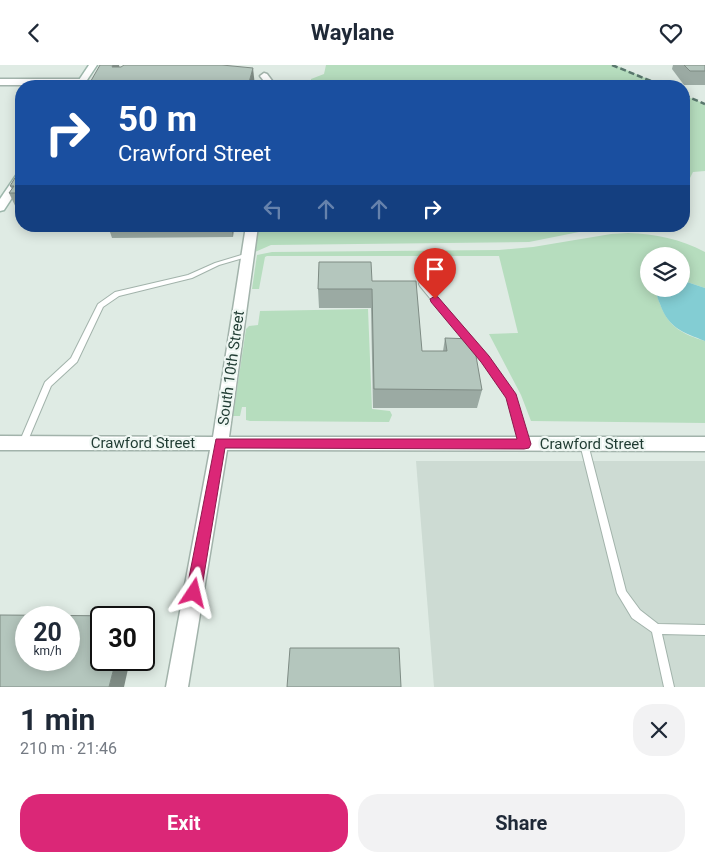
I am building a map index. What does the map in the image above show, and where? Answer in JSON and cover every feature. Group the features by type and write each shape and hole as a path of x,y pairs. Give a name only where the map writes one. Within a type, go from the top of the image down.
{"street":[{"path":"83,80 93,65"},
{"path":"264,76 267,80"},
{"path":"0,82 15,82"},
{"path":"0,209 15,185"},
{"name":"South 10th Street","path":"177,687 220,443 251,232"},
{"name":"Crawford Street","path":"0,443 705,444"}],"lane":[{"path":"23,443 48,384 74,360 100,305 118,294 190,277 217,265 248,255"},
{"path":"422,284 485,359 512,397 524,444"},
{"path":"584,444 622,593 636,614 656,629 705,630"},
{"path":"656,629 669,687"}],"shaded area":[{"path":"416,461 705,461 705,687 434,687"}],"green space":[{"path":"326,65 615,65 650,80 311,80 324,74"},
{"path":"690,98 705,104 705,171 693,172 690,178"},
{"path":"258,232 579,232 529,242 271,245 255,252"},
{"path":"628,233 668,238 705,252 705,288 690,283 690,247 640,247 640,297 658,297 672,324 683,333 705,341 705,423 531,421 521,395 489,334 518,333 499,256 267,256 265,257 259,289 252,289 257,255 272,252 499,250 533,247"},
{"path":"368,309 372,409 390,411 392,415 389,422 250,421 246,420 246,407 242,407 240,416 233,416 246,329 249,326 258,325 260,311"}],"water":[{"path":"690,283 705,288 705,341 683,332 672,324 658,297 690,297"}],"building":[{"path":"100,65 121,67 124,65 222,65 253,68 250,80 91,80"},
{"path":"684,65 705,65 705,71 690,71"},
{"path":"15,178 15,193 9,193 14,186 10,186"},
{"path":"319,262 371,262 372,281 416,281 422,351 447,351 445,338 473,339 482,390 374,389 372,289 318,289"},
{"path":"0,615 15,615 15,671 80,671 80,616 90,616 90,671 113,671 109,687 0,687"},
{"path":"290,648 399,648 401,687 287,687"}],"railway":[{"path":"612,65 648,80"},
{"path":"690,98 705,104"}],"route":[{"path":"194,593 220,443 524,444 512,397 485,359 435,299"}]}
